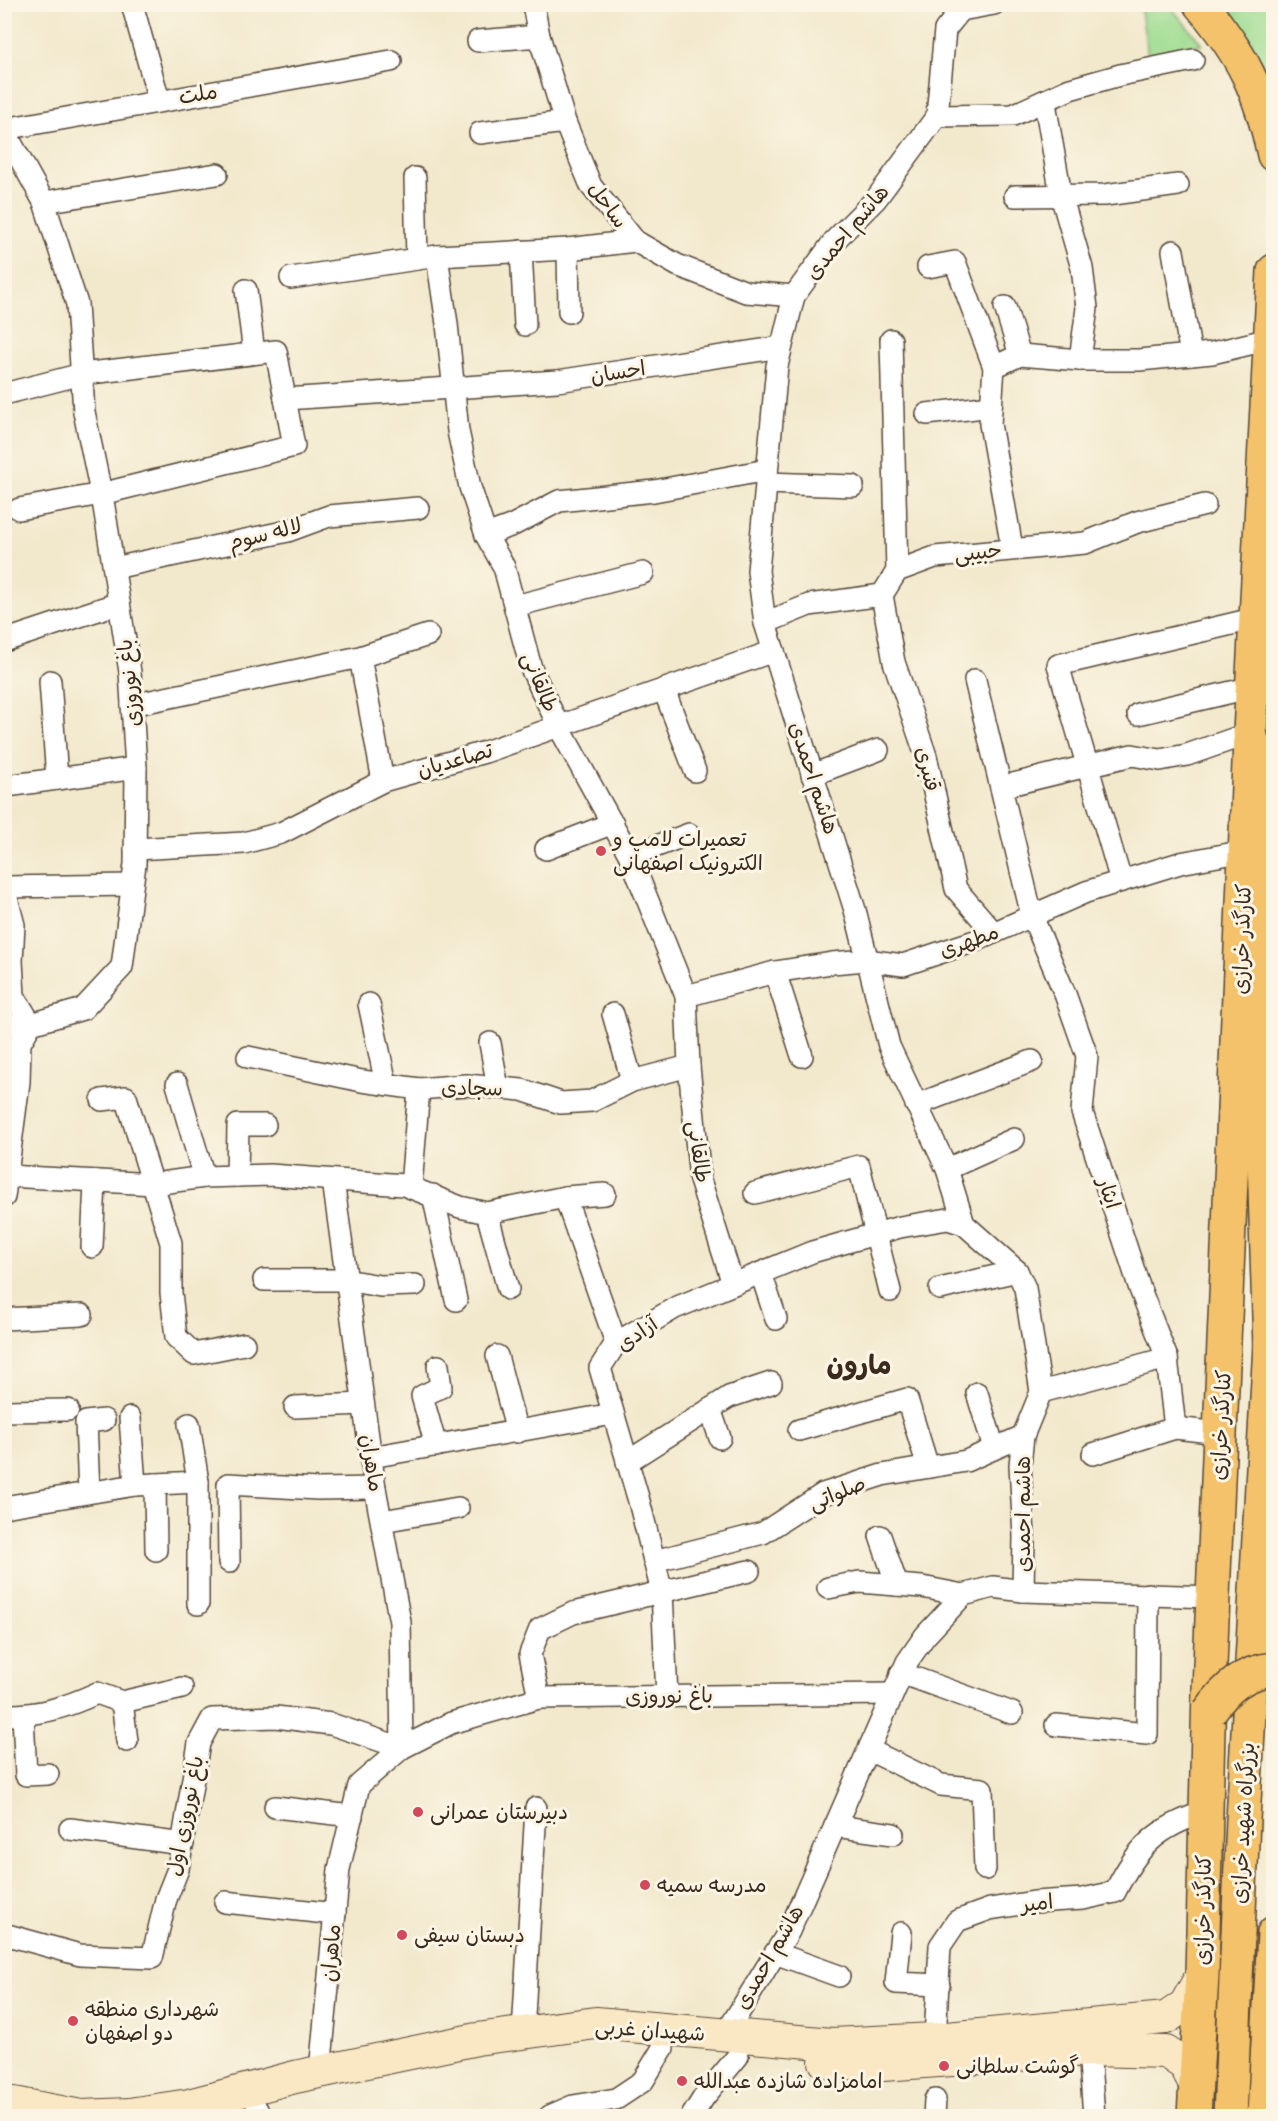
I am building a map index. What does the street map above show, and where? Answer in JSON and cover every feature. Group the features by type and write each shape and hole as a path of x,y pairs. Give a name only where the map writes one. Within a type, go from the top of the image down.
{"main road":[{"path":"1200,4 1226,36 1254,82 1274,155"},
{"name":"کنارگذر خرازی","path":"1195,2101 1202,1975 1213,1597 1250,733 1274,271"},
{"path":"1250,733 1267,791 1260,1027 1270,1349"},
{"name":"بزرگراه شهید خرازی","path":"1230,2116 1243,1820 1274,1279"},
{"path":"1209,1712 1233,1683 1256,1671 1274,1669"},
{"path":"1215,2116 1243,1820"},
{"path":"1264,2116 1274,1933"},
{"path":"1195,2101 1185,2064 1166,2052 1179,2042 1181,2034 1179,2026 1166,2018 1185,2005 1202,1975"},
{"name":"شهیدان غربی","path":"249,2114 407,2069 490,2054 604,2043 663,2048 935,2039 1166,2018"},
{"name":"شهیدان غربی","path":"12,2104 81,2116 129,2114 189,2105 320,2072 477,2039 596,2024 731,2046 884,2065 1089,2050 1166,2052"}],"street":[{"path":"132,4 159,100"},
{"name":"ساحل","path":"533,4 539,36 565,122 591,186 635,241 677,265 746,292 794,296"},
{"path":"994,4 961,10 945,30 937,116 1013,115 1045,103 1070,89 1120,75 1193,60"},
{"path":"478,41 539,36"},
{"name":"ملت","path":"4,129 159,100 391,62"},
{"path":"1045,103 1061,195 1082,268 1087,308 1080,360"},
{"name":"هاشم احمدی","path":"937,116 876,199 834,241 794,296 777,366 758,571 765,623 855,910 866,960 890,1046 947,1169 964,1224"},
{"path":"480,133 565,122"},
{"name":"باغ نوروزی","path":"4,129 44,202 77,304 84,412 101,494 130,672 136,768 135,849 122,967 83,1009 31,1024 4,1026"},
{"path":"44,202 217,174"},
{"name":"طالقانی","path":"415,178 427,258 454,387 458,431 470,487 486,535 504,567 531,668 559,727 630,856 686,996 689,1065 700,1180 733,1284"},
{"path":"1015,196 1105,195 1178,185"},
{"path":"291,278 427,258 568,249 635,241"},
{"path":"568,249 569,312"},
{"path":"521,251 525,326"},
{"path":"1173,251 1191,355"},
{"path":"928,267 955,262 994,367 990,424 1012,548"},
{"path":"246,290 254,353"},
{"path":"1005,307 1020,355"},
{"path":"994,367 1020,355 1080,360 1139,360 1191,355 1270,339"},
{"path":"765,623 809,605 882,595 897,571 891,340"},
{"name":"احسان","path":"285,399 557,381 782,347"},
{"path":"4,394 82,374 276,351 294,446 101,494 19,509"},
{"path":"927,414 991,406"},
{"path":"486,535 513,525 559,501 767,476 853,486"},
{"name":"حبیبی","path":"897,571 935,557 1012,548 1085,543 1137,522 1205,506"},
{"name":"لاله سوم","path":"114,568 288,531 330,516 418,508"},
{"path":"514,606 643,573"},
{"name":"قنبری","path":"882,595 894,662 926,756 956,889 994,933"},
{"path":"4,641 119,603"},
{"path":"1120,881 1058,665 1257,618"},
{"path":"132,705 360,657 428,635"},
{"name":"تصاعدیان","path":"135,849 244,843 281,833 382,781 485,752 774,651"},
{"path":"360,657 382,781"},
{"name":"ایثار","path":"975,680 1032,916 1065,994 1087,1056 1082,1112 1140,1289 1167,1358 1175,1428"},
{"path":"50,681 57,779"},
{"path":"1138,714 1253,687"},
{"path":"664,690 695,771"},
{"path":"1001,787 1132,755 1160,760 1187,755 1250,733"},
{"path":"812,775 878,750"},
{"path":"14,785 136,768"},
{"path":"546,849 613,823"},
{"path":"630,856 689,834"},
{"name":"مطهری","path":"686,996 775,972 866,960 903,965 994,933 1086,892 1180,863 1245,851"},
{"path":"132,885 4,887 14,926 8,962 14,996 31,1024 20,1043 10,1112 6,1187 95,1182 154,1184 204,1177 237,1176 333,1180 411,1187 460,1207 487,1213 565,1197 605,1194"},
{"path":"775,972 802,1056"},
{"path":"369,1004 386,1084"},
{"path":"613,1014 632,1081"},
{"path":"490,1043 498,1088"},
{"name":"سجادی","path":"248,1057 419,1089 466,1085 522,1090 561,1102 592,1101 632,1081 689,1065"},
{"path":"916,1105 1032,1061"},
{"path":"177,1084 204,1177"},
{"path":"411,1187 419,1089"},
{"path":"102,1100 126,1097 154,1184 171,1243 171,1293 177,1337 194,1354 244,1344"},
{"path":"237,1176 238,1125 266,1125"},
{"path":"947,1169 1014,1139"},
{"path":"755,1193 859,1166 874,1234 890,1291"},
{"name":"ماهران","path":"333,1180 375,1488 400,1622 402,1748"},
{"path":"92,1247 95,1182"},
{"path":"433,1196 456,1300"},
{"path":"565,1197 616,1343"},
{"path":"487,1213 508,1289"},
{"name":"آزادی","path":"667,1696 662,1592 600,1368 616,1343 675,1308 812,1252 900,1227 948,1219 964,1224"},
{"path":"964,1224 1017,1271 1025,1288 1041,1392 1167,1358"},
{"path":"940,1289 1017,1271"},
{"path":"761,1273 776,1319"},
{"path":"264,1280 345,1280 380,1286 415,1285"},
{"path":"4,1319 82,1315"},
{"path":"497,1356 517,1432"},
{"path":"436,1446 422,1396 441,1388 438,1366"},
{"path":"627,1462 729,1397 771,1383"},
{"name":"هاشم احمدی","path":"1023,1591 1024,1536 1020,1465 1023,1436 1041,1392"},
{"path":"977,1393 994,1448"},
{"path":"800,1430 907,1399 928,1467"},
{"path":"295,1407 363,1404"},
{"path":"710,1409 720,1438"},
{"path":"4,1411 68,1410"},
{"path":"371,1457 613,1414"},
{"path":"130,1418 156,1550"},
{"path":"89,1492 86,1422 104,1420"},
{"path":"189,1424 198,1482 198,1604"},
{"path":"1093,1455 1175,1428 1220,1433"},
{"name":"صلواتی","path":"654,1561 763,1533 823,1494 882,1475 966,1461 1023,1436"},
{"path":"4,1507 89,1492 145,1485 198,1482"},
{"path":"229,1562 228,1484 318,1489 375,1488"},
{"path":"382,1521 458,1508"},
{"path":"880,1536 897,1585"},
{"path":"539,1698 530,1654 540,1629 573,1613 749,1571"},
{"path":"828,1588 859,1582 963,1595 993,1587 1023,1591 1213,1597"},
{"path":"1056,1725 1147,1734 1148,1594"},
{"name":"هاشم احمدی","path":"692,2116 731,2046 775,1953 789,1931 901,1673 925,1636 963,1595"},
{"path":"901,1673 1012,1713"},
{"path":"48,1774 26,1775 14,1715 64,1708 97,1693 122,1702 182,1688"},
{"name":"باغ نوروزی","path":"451,1723 539,1698 891,1694"},
{"path":"122,1702 126,1741"},
{"name":"باغ نوروزی اول","path":"4,1934 80,1955 152,1958 183,1844 199,1743 212,1719 276,1717 331,1724 402,1748"},
{"name":"ماهران","path":"320,2072 339,1869 359,1785 402,1748 451,1723"},
{"path":"869,1750 941,1785 982,1789 986,1869"},
{"path":"276,1807 352,1816"},
{"path":"523,2033 536,1808"},
{"name":"امیر","path":"935,2039 940,1946 957,1921 990,1909 1034,1902 1083,1899 1115,1892 1127,1868 1148,1840 1179,1820 1205,1812"},
{"path":"835,1827 893,1834"},
{"path":"70,1829 183,1844"},
{"path":"225,1902 335,1914"},
{"path":"901,1933 896,1983 939,1985"},
{"path":"775,1953 839,1976"},
{"path":"550,2116 573,2106 616,2099 644,2082 663,2048"},
{"path":"1089,2050 1094,2116"}],"green space":[{"path":"1140,5 1169,5 1202,44 1148,55"},
{"path":"1225,5 1273,5 1273,90 1251,41"}],"place":[{"name":"تعمیرات لامپ و الکترونیک اصفهانی","path":"601,851"},
{"name":"دبیرستان عمرانی","path":"418,1812"},
{"name":"مدرسه سمیه","path":"645,1885"},
{"name":"دبستان سیفی","path":"402,1935"},
{"name":"شهرداری منطقه دو اصفهان","path":"73,2021"},
{"name":"گوشت سلطانی","path":"944,2066"},
{"name":"امامزاده شازده عبدالله","path":"682,2081"}],"district":[{"name":"مارون","path":"859,1365"}]}
